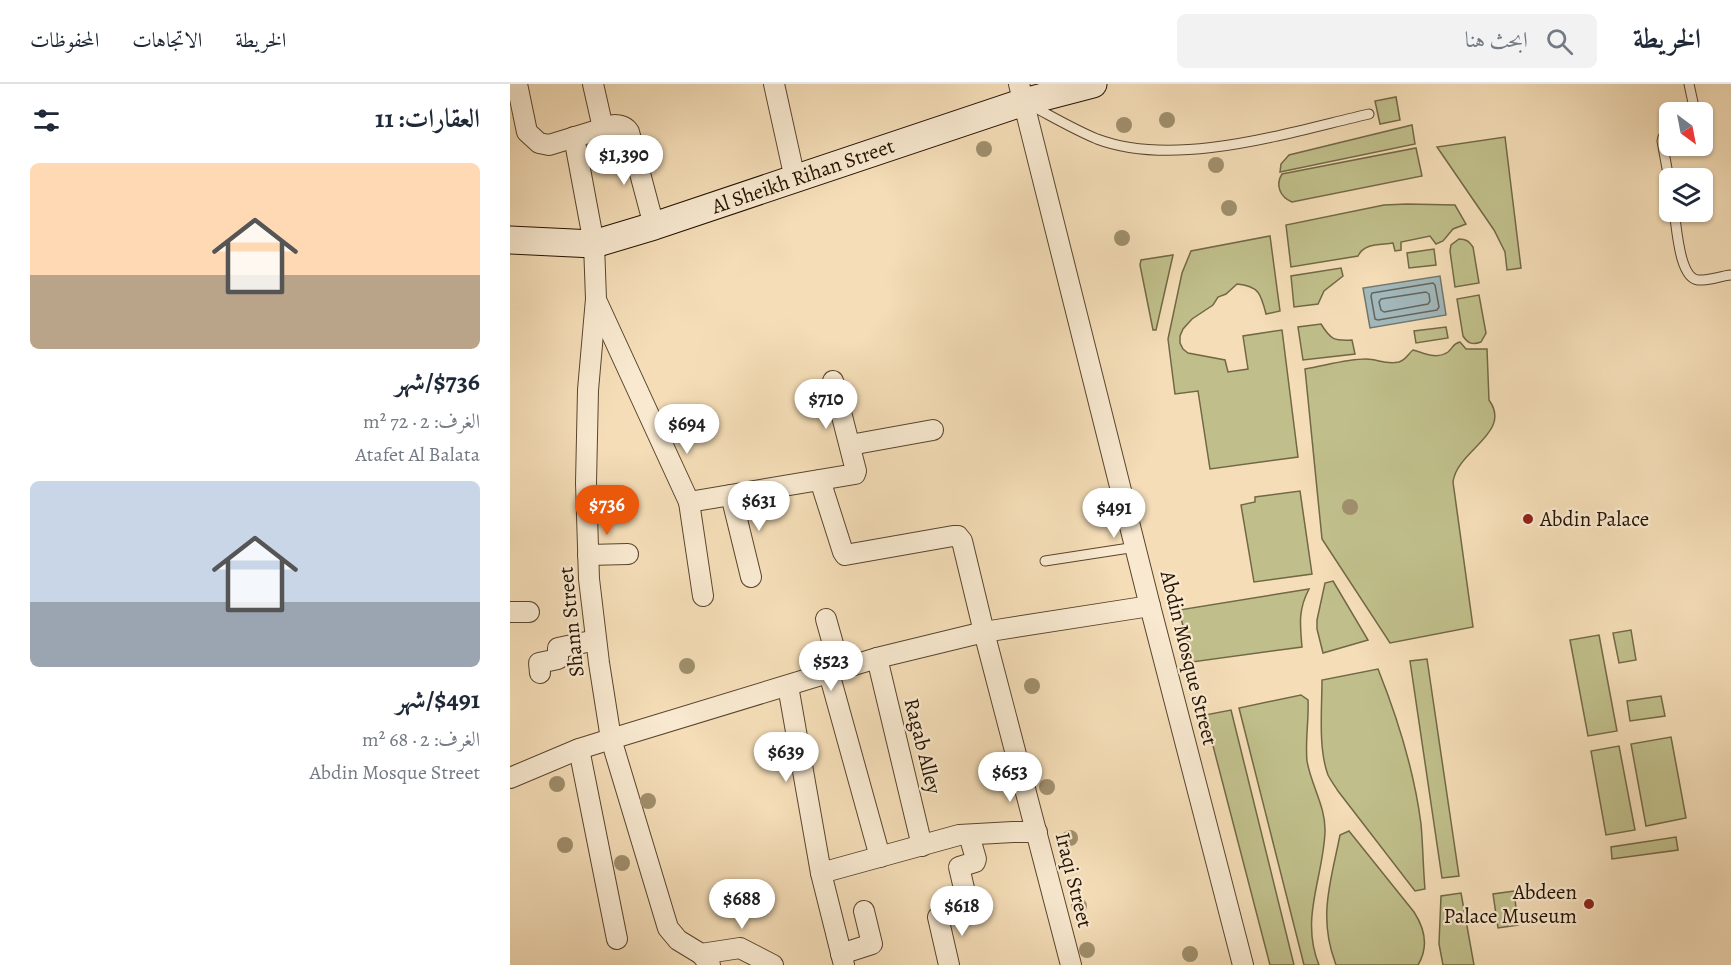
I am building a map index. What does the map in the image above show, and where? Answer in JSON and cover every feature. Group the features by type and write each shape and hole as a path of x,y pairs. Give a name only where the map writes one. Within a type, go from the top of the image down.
{"main road":[{"name":"Al Sheikh Rihan Street","path":"510,240 594,244 795,179 1022,93 1093,84"}],"street":[{"path":"517,84 527,132 539,143 549,145 620,125 627,129 654,226"},
{"path":"593,84 603,128"},
{"path":"774,84 795,179"},
{"name":"Abdin Mosque Street","path":"1022,93 1150,606 1243,965"},
{"name":"Shann Street","path":"574,138 594,244 596,300 588,390 586,483 588,555 596,640 610,739 668,928 678,940 705,959"},
{"path":"596,300 689,502 703,596"},
{"path":"689,502 856,472 833,381"},
{"path":"850,445 933,430"},
{"name":"Iraqi Street","path":"820,480 845,555 958,536 962,541 1071,965"},
{"path":"731,495 751,578"},
{"path":"588,555 628,554"},
{"path":"510,778 579,749 877,658 984,632 1150,606"},
{"path":"826,619 834,671 880,857"},
{"path":"540,673 538,664 558,659 558,648 596,640"},
{"name":"Ragab Alley","path":"877,658 922,846"},
{"path":"788,686 821,873 843,960 872,944 864,911"},
{"path":"579,749 617,939"},
{"path":"821,873 959,835 1037,832"},
{"path":"966,897 959,867 975,862 976,859 969,835"},
{"path":"938,917 949,965"},
{"path":"705,959 740,948 772,965"}],"lane":[{"path":"1689,84 1693,102"},
{"path":"1022,93 1098,139 1133,147 1177,150 1227,145 1369,114"},
{"path":"1676,222 1683,264 1688,275 1698,280 1731,275"},
{"path":"1045,561 1136,547"}],"shaded area":[{"path":"1396,97 1400,120 1380,124 1375,101"},
{"path":"1412,125 1415,144 1280,172 1281,164 1289,155"},
{"path":"1505,137 1521,268 1507,270 1505,252 1494,230 1437,147"},
{"path":"1416,148 1422,176 1292,202 1284,197 1280,190 1279,182 1282,174"},
{"path":"1384,205 1455,205 1466,224 1453,229 1443,241 1436,244 1430,236 1401,242 1401,250 1395,251 1393,243 1377,245 1364,249 1358,256 1291,267 1286,225"},
{"path":"1270,236 1280,311 1266,314 1258,292 1250,287 1237,284 1226,294 1218,297 1213,305 1192,319 1183,329 1180,343 1188,353 1225,360 1228,372 1248,369 1243,336 1282,330 1298,457 1210,469 1198,391 1175,394 1168,339 1182,273 1191,251"},
{"path":"1459,239 1464,239 1473,247 1479,283 1455,287 1450,251 1451,245"},
{"path":"1434,249 1436,265 1409,268 1407,253"},
{"path":"1173,255 1156,330 1153,330 1140,265 1141,260"},
{"path":"1341,268 1343,276 1324,291 1318,304 1294,307 1291,276"},
{"path":"1479,295 1486,333 1481,342 1473,344 1463,336 1457,299"},
{"path":"1321,324 1334,338 1352,340 1355,354 1303,360 1298,327"},
{"path":"1446,327 1448,338 1416,343 1414,331"},
{"path":"1460,342 1466,349 1487,349 1489,400 1495,412 1494,422 1489,432 1464,460 1453,482 1473,627 1390,643 1322,539 1305,369 1358,359 1399,362 1413,350 1439,355 1448,352"},
{"path":"1300,491 1312,574 1254,582 1241,505 1255,502 1255,497"},
{"path":"1333,581 1368,640 1323,653 1317,620 1325,583"},
{"path":"1309,589 1301,611 1302,647 1192,662 1179,610"},
{"path":"1631,630 1636,660 1619,663 1613,633"},
{"path":"1599,635 1617,731 1588,736 1570,640"},
{"path":"1427,659 1459,876 1442,878 1410,661"},
{"path":"1378,669 1404,745 1418,804 1425,889 1415,891 1338,791 1328,775 1323,753 1322,680"},
{"path":"1301,695 1308,700 1307,761 1325,823 1312,915 1314,948 1319,965 1304,965 1239,708"},
{"path":"1661,696 1665,716 1630,721 1627,701"},
{"path":"1231,710 1294,965 1270,965 1205,715"},
{"path":"1671,737 1686,818 1646,826 1631,744"},
{"path":"1619,746 1635,830 1606,835 1591,751"},
{"path":"1349,831 1418,918 1423,931 1424,952 1418,965 1336,965 1327,929 1328,898 1340,835"},
{"path":"1676,837 1678,850 1612,859 1611,847"},
{"path":"1514,891 1518,925 1498,928 1493,894"},
{"path":"1461,893 1474,965 1443,965 1439,944 1441,896"}],"water":[{"path":"1440,276 1446,315 1370,328 1363,288"}],"place":[{"name":"Abdin Palace","path":"1528,519"},
{"name":"Abdeen Palace Museum","path":"1589,904"}]}
